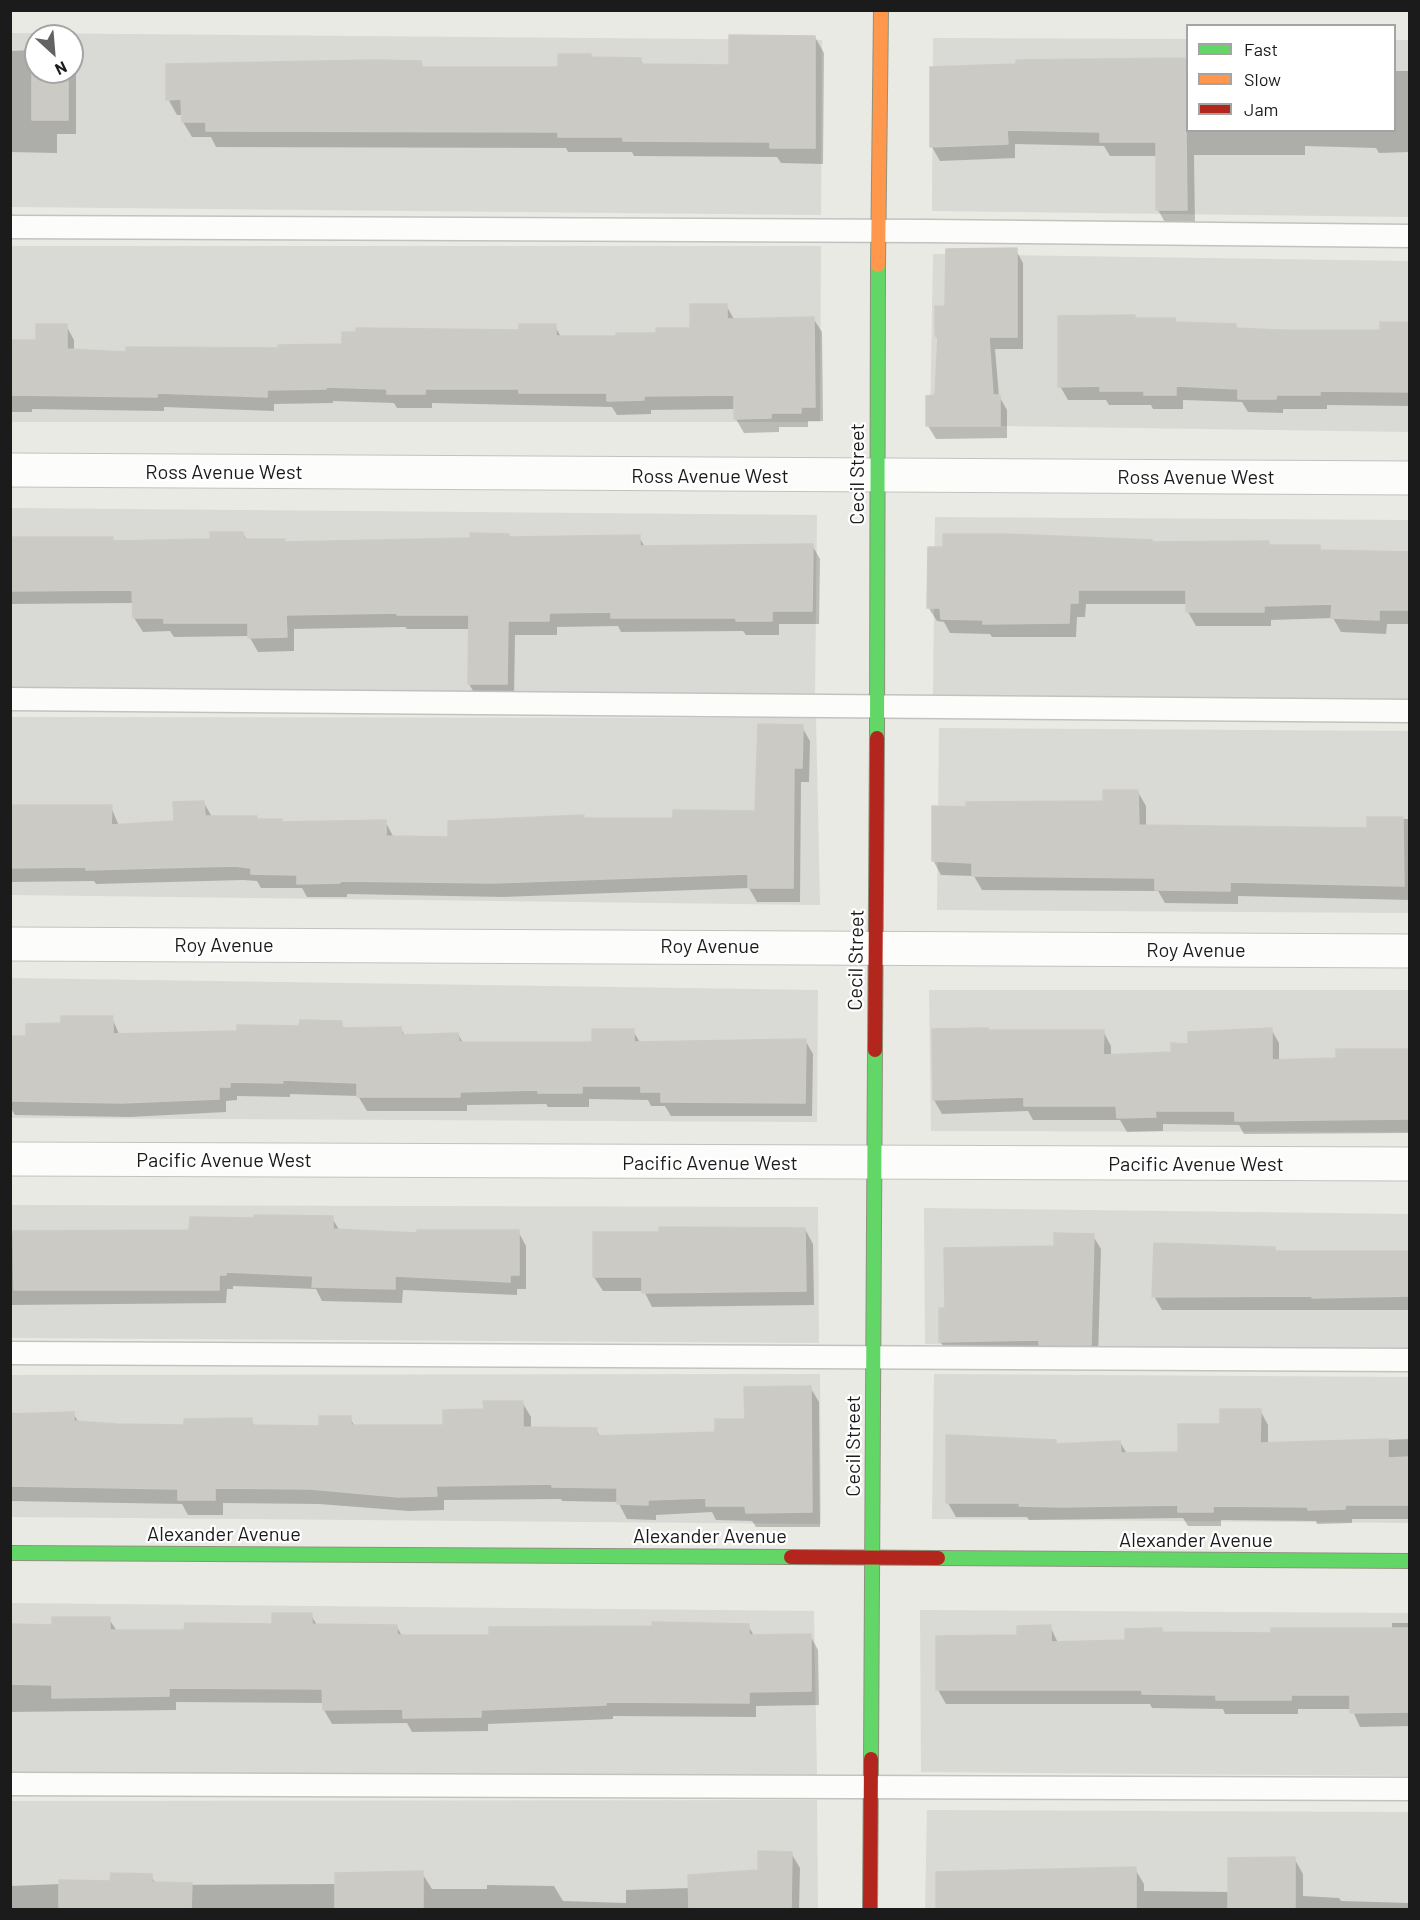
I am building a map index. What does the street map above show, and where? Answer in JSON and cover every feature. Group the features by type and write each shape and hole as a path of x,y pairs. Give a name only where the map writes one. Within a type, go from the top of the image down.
{"street":[{"name":"Cecil Street","path":"870,1910 876,947 876,477 881,10"},
{"name":"Ross Avenue West","path":"10,470 876,477 1410,478"},
{"name":"Roy Avenue","path":"10,944 1410,951"},
{"name":"Pacific Avenue West","path":"10,1159 873,1164 1410,1164"},
{"name":"Alexander Avenue","path":"10,1552 1410,1561"}],"lane":[{"path":"10,227 1410,236"},
{"path":"10,699 1410,711"},
{"path":"10,1353 1410,1360"},
{"path":"10,1784 1410,1789"}],"shaded area":[{"path":"11,33 24,33 24,84 84,84 84,34 822,40 821,215 11,207"},
{"path":"933,38 1186,39 1186,132 1396,132 1396,40 1409,40 1409,217 932,211"},
{"path":"11,246 821,246 820,422 11,422"},
{"path":"933,254 1409,261 1409,432 930,425"},
{"path":"11,508 817,515 815,697 11,691"},
{"path":"935,517 1409,520 1409,701 933,698"},
{"path":"11,717 816,718 820,905 11,895"},
{"path":"939,728 1409,731 1409,913 937,910"},
{"path":"11,978 818,990 817,1122 11,1118"},
{"path":"929,990 1409,990 1409,1132 931,1131"},
{"path":"11,1205 818,1207 819,1343 11,1338"},
{"path":"924,1208 1409,1214 1409,1348 1133,1348 925,1344"},
{"path":"820,1374 821,1524 11,1517 11,1375"},
{"path":"934,1374 1409,1377 1409,1523 932,1519"},
{"path":"11,1603 814,1611 817,1775 11,1773"},
{"path":"920,1610 1409,1613 1409,1776 921,1772"},
{"path":"817,1800 818,1909 11,1909 10,1801"},
{"path":"927,1810 1409,1812 1409,1909 925,1910"}],"building":[{"path":"729,35 815,36 815,148 770,148 770,142 623,141 623,137 558,137 558,132 206,131 206,122 182,122 181,99 166,100 166,64 376,60 421,61 422,67 558,67 558,54 591,54 591,57 641,58 641,64 729,65"},
{"path":"1185,58 1187,210 1156,210 1156,142 1100,142 1100,132 1007,130 1008,144 930,147 930,67 1016,64 1016,60"},
{"path":"32,84 68,84 68,120 32,120"},
{"path":"1017,248 1017,337 989,337 993,395 1000,395 1000,426 926,426 926,396 935,395 938,336 935,336 935,306 945,306 946,249"},
{"path":"690,304 727,304 727,319 814,317 815,407 801,407 801,413 771,413 771,418 734,419 734,395 644,396 644,400 607,401 607,393 519,393 519,389 425,389 425,394 387,394 387,389 326,387 326,389 267,390 267,397 157,393 157,397 10,395 10,340 36,340 36,324 67,324 67,349 126,352 126,347 278,348 278,345 342,344 342,332 356,332 356,328 519,330 519,324 556,324 556,336 656,333 656,328 690,328"},
{"path":"1135,315 1135,318 1175,318 1175,322 1236,324 1236,328 1277,330 1380,330 1380,322 1410,322 1410,392 1320,391 1320,395 1276,395 1276,399 1238,399 1238,389 1176,386 1176,395 1144,395 1144,391 1100,391 1100,386 1058,387 1058,316"},
{"path":"210,532 243,532 244,539 285,539 285,542 470,538 470,533 509,534 509,537 640,535 640,546 813,544 812,611 772,611 772,621 736,621 736,618 611,618 611,612 549,613 549,621 508,621 507,684 468,684 469,615 397,615 397,613 286,615 287,637 248,638 248,623 164,623 164,618 133,618 132,590 10,591 10,537 113,537 113,541 210,539"},
{"path":"943,534 1006,534 1152,540 1152,542 1269,541 1269,545 1320,545 1320,550 1410,552 1410,610 1379,610 1379,620 1331,618 1332,604 1264,606 1264,612 1186,612 1186,590 1078,590 1078,603 1070,603 1069,623 983,624 983,620 941,619 940,608 927,608 928,547 943,547"},
{"path":"758,724 803,725 802,768 794,768 793,888 748,888 748,874 493,883 340,881 340,883 297,884 297,875 251,874 251,868 234,866 86,870 86,867 10,868 12,805 112,805 111,825 174,821 173,802 204,801 205,816 257,816 257,819 282,819 282,822 386,820 386,836 448,837 448,821 584,815 583,818 673,818 673,810 755,811"},
{"path":"1103,790 1138,790 1139,825 1367,828 1367,817 1403,817 1404,886 1230,882 1230,891 1155,890 1155,878 972,876 972,863 932,861 932,806 966,807 966,802 1103,801"},
{"path":"61,1016 113,1016 113,1034 237,1031 237,1025 299,1026 300,1020 342,1021 342,1028 401,1027 402,1035 458,1033 459,1042 592,1042 592,1029 634,1029 634,1042 806,1039 805,1103 661,1102 661,1092 641,1092 641,1086 582,1086 582,1093 538,1093 538,1090 460,1092 460,1097 357,1097 357,1083 282,1080 283,1083 230,1082 230,1087 219,1087 219,1099 121,1103 10,1101 10,1036 26,1036 26,1024 61,1023"},
{"path":"988,1028 988,1030 1104,1030 1103,1055 1171,1052 1171,1043 1188,1044 1188,1032 1272,1028 1272,1060 1336,1058 1336,1049 1410,1049 1410,1119 1235,1121 1235,1111 1155,1111 1156,1117 1117,1118 1116,1106 1024,1106 1024,1097 933,1100 932,1029"},
{"path":"254,1215 333,1216 333,1229 417,1233 417,1230 519,1230 519,1275 510,1275 510,1282 395,1276 395,1289 312,1287 313,1276 226,1272 226,1275 219,1275 219,1290 14,1290 13,1231 189,1230 190,1217 254,1218"},
{"path":"659,1227 805,1228 806,1291 642,1293 642,1277 593,1277 593,1232 659,1232"},
{"path":"1054,1233 1094,1234 1091,1345 1039,1345 1039,1340 939,1342 939,1308 945,1308 944,1248 1054,1246"},
{"path":"1154,1243 1275,1247 1275,1251 1410,1251 1410,1296 1152,1297"},
{"path":"811,1386 812,1512 746,1513 745,1506 706,1506 706,1498 648,1500 648,1505 617,1504 617,1488 552,1487 552,1484 436,1486 437,1496 399,1497 310,1489 215,1488 215,1500 178,1500 178,1489 10,1486 11,1414 74,1412 74,1421 117,1424 184,1425 184,1419 252,1418 252,1425 319,1426 319,1416 351,1416 351,1425 443,1425 443,1410 484,1409 483,1401 523,1401 523,1427 597,1428 597,1436 715,1432 715,1419 745,1419 744,1387"},
{"path":"1220,1409 1261,1409 1260,1443 1388,1439 1388,1458 1410,1457 1410,1505 1345,1505 1345,1509 1308,1510 1308,1507 1213,1506 1213,1512 1178,1512 1178,1505 1061,1507 1019,1506 1020,1503 946,1503 946,1435 1056,1440 1056,1444 1120,1441 1121,1453 1178,1452 1178,1424 1220,1424"},
{"path":"272,1613 312,1613 312,1624 397,1625 397,1635 489,1635 489,1627 652,1626 652,1622 749,1624 749,1635 811,1634 811,1691 749,1692 749,1703 606,1702 606,1705 481,1710 481,1717 403,1718 403,1709 323,1710 322,1689 169,1688 169,1696 52,1698 52,1685 10,1684 10,1624 52,1625 52,1617 110,1617 110,1630 184,1630 185,1623 272,1624"},
{"path":"1051,1625 1051,1642 1125,1640 1125,1629 1162,1628 1162,1632 1271,1633 1271,1628 1410,1628 1410,1712 1350,1713 1350,1695 1291,1695 1291,1700 1216,1700 1216,1695 1142,1694 1142,1690 936,1690 936,1636 1017,1635 1017,1626"},
{"path":"758,1851 792,1852 791,1910 689,1910 688,1875 758,1870"},
{"path":"1295,1857 1295,1910 1228,1910 1228,1858"},
{"path":"1136,1867 1136,1910 936,1910 936,1872"},
{"path":"423,1871 423,1910 335,1910 335,1873"},
{"path":"111,1873 152,1874 152,1882 192,1883 191,1910 59,1910 59,1880 110,1881"}],"traffic: fast":[{"path":"877,738 878,265"},
{"path":"871,1759 875,1050"},
{"path":"10,1553 791,1557"},
{"path":"938,1558 1410,1561"}],"traffic: slow":[{"path":"878,265 881,10"}],"traffic: jam":[{"path":"875,1050 877,738"},
{"path":"791,1557 938,1558"},
{"path":"870,1910 871,1759"}]}
